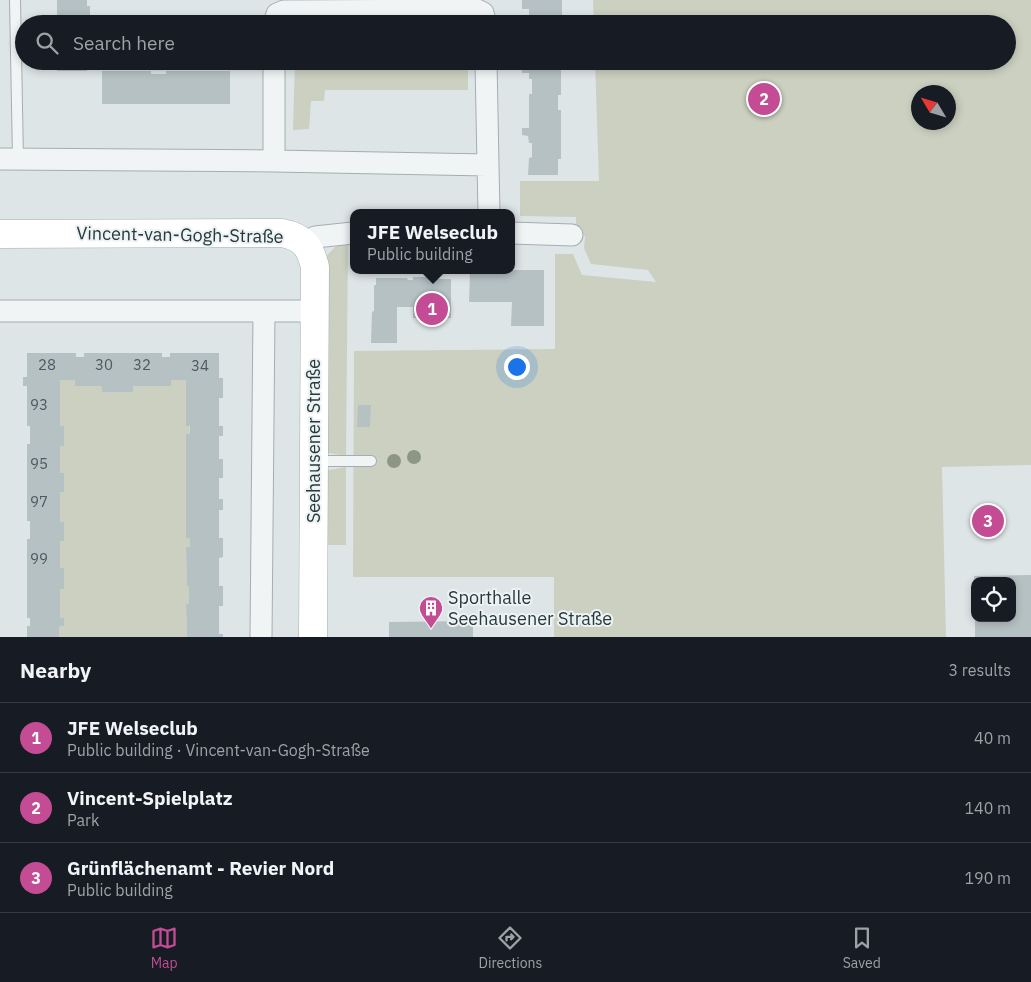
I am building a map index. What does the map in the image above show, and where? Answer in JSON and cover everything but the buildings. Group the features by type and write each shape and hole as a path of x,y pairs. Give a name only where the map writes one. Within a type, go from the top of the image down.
{"street":[{"path":"276,15 284,11 477,10 484,15"},
{"path":"274,70 274,161"},
{"path":"486,70 488,209"},
{"path":"9,159 488,165"},
{"name":"Vincent-van-Gogh-Straße","path":"0,234 282,233 292,235 307,246 315,238 350,233"},
{"path":"515,233 572,234"},
{"name":"Seehausener Straße","path":"307,246 312,254 315,267 313,637"},
{"path":"261,637 264,311"},
{"path":"0,312 315,311"}],"lane":[{"path":"15,15 16,0"},
{"path":"9,159 15,23"},
{"path":"314,461 371,461"}],"green space":[{"path":"593,0 1031,0 1031,465 942,467 946,637 554,637 554,577 353,577 354,351 555,349 555,254 573,254 582,275 656,282 648,270 591,264 584,248 585,237 576,224 576,217 520,216 520,181 599,181 595,70 1016,70 1016,15 594,15"},
{"path":"295,70 468,70 468,90 325,90 324,101 311,101 309,129 293,130"},
{"path":"348,242 346,456 323,452 326,257 335,247"},
{"path":"60,380 75,380 75,386 102,386 102,392 132,392 133,386 171,386 171,380 186,380 190,434 186,435 186,538 190,539 190,547 186,547 187,586 189,586 189,604 186,605 187,637 59,637 59,627 64,626 64,618 60,618 60,589 64,589 64,569 60,568 60,541 64,541 64,522 60,522 60,492 64,492 64,474 60,473 60,446 64,445 64,426 60,426"},
{"path":"346,467 346,545 322,545 324,471"}],"place":[{"name":"Vincent-Spielplatz","path":"764,99"},
{"name":"JFE Welseclub","path":"432,309"},
{"name":"Grünflächenamt - Revier Nord","path":"988,521"},
{"name":"Sporthalle Seehausener Straße","path":"431,629"}]}
